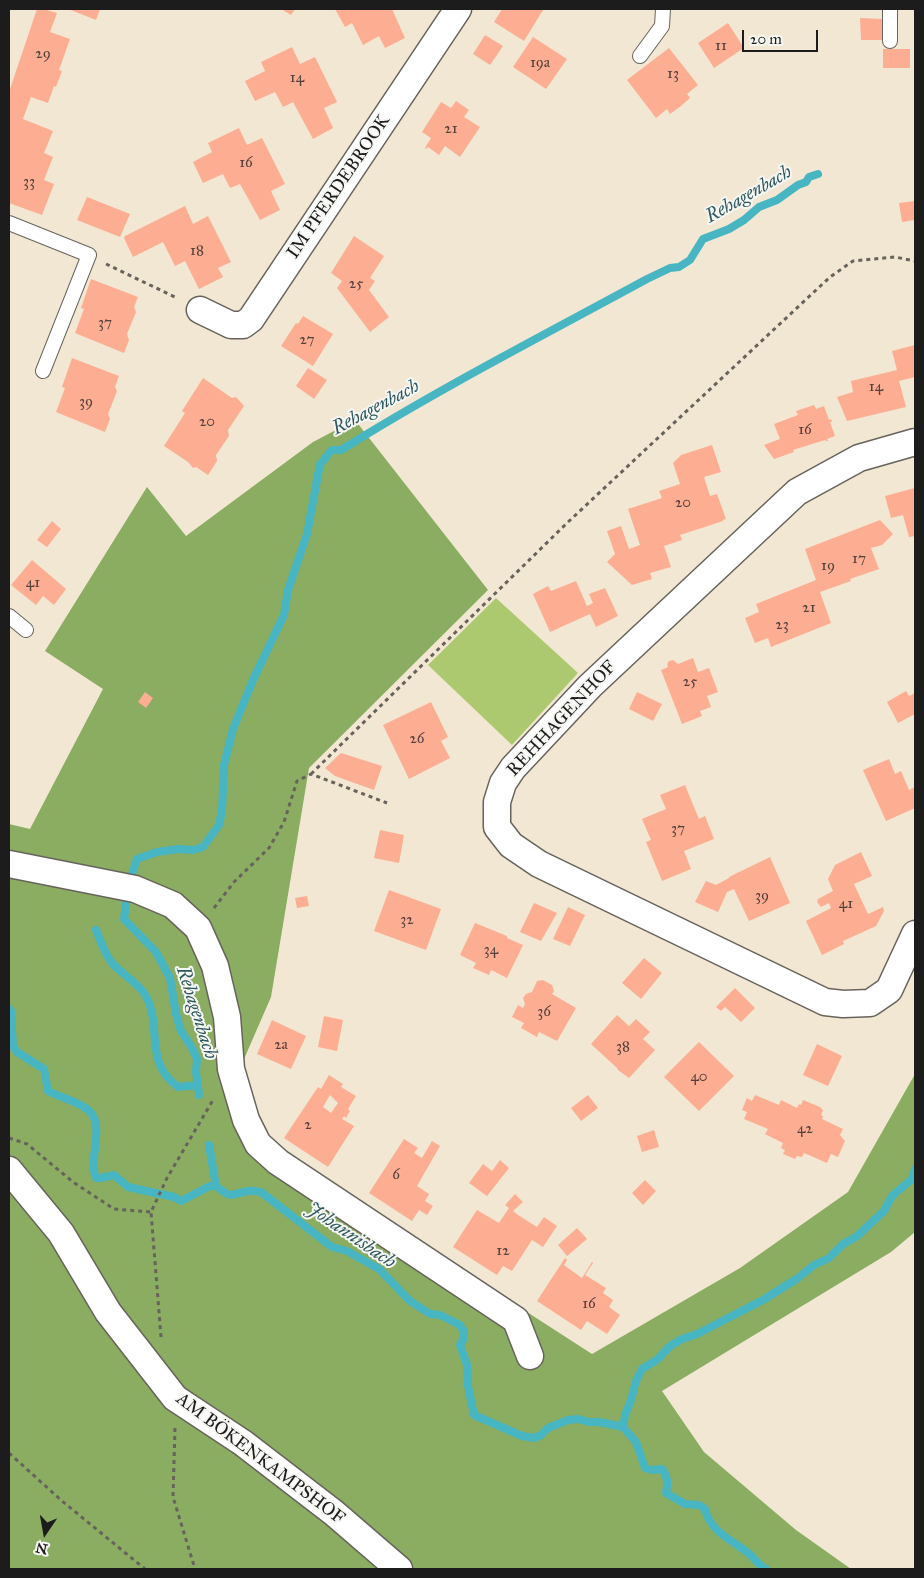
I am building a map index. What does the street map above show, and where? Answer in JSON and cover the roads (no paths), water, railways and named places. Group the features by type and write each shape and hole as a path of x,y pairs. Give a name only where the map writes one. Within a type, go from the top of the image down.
{"street":[{"name":"IM PFERDEBROOK","path":"200,310 231,324 243,325 251,319 458,9"},
{"name":"REHHAGENHOF","path":"915,442 859,458 797,492 590,686 513,768 503,783 497,802 497,827 512,845 539,864 825,1002 843,1004 870,1003 889,990 915,934"},
{"path":"9,864 135,889 173,905 198,928 215,966 226,1016 231,1069 246,1120 258,1144 278,1162 516,1320 530,1356"},
{"name":"AM BÖKENKAMPSHOF","path":"9,1170 61,1233 108,1312 170,1391 243,1443 334,1513 399,1569"}],"lane":[{"path":"640,56 662,26 663,9"},
{"path":"890,9 890,41"},
{"path":"9,223 89,255 43,371"},
{"path":"9,616 26,630"}],"waterway":[{"name":"Rehagenbach","path":"132,874 137,859 157,852 178,849 193,850 203,847 219,825 222,811 224,765 233,729 253,680 284,615 288,590 307,534 320,464 330,452 332,450 341,450 454,383 647,279 670,268 679,267 690,260 703,239 729,229 744,220 759,207 777,200 798,185 806,182 809,177 818,174"},
{"name":"Rehagenbach","path":"127,896 124,919 156,952 170,978 181,1031 197,1059 196,1072 199,1095"},
{"path":"96,930 110,961 138,986 150,1005 157,1054 160,1066 167,1077 178,1087 198,1085"},
{"name":"Johannisbach","path":"9,1009 11,1011 13,1046 17,1052 44,1069 48,1091 84,1107 91,1113 95,1121 96,1130 94,1160 96,1178 114,1175 128,1187 174,1197 181,1201 210,1186 216,1186 230,1195 251,1191 261,1192 332,1247 347,1251 379,1269 410,1301 430,1314 440,1315 460,1325 464,1332 460,1345 467,1365 468,1386 474,1415 522,1436 534,1438 541,1435 548,1428 568,1420 578,1419 623,1427 636,1442 645,1468 652,1470 662,1469 664,1472 667,1480 666,1493 685,1504 699,1505 705,1509 711,1524 716,1529 766,1569"},
{"name":"Rehagenbach","path":"209,1145 216,1186"},
{"path":"623,1427 636,1381 642,1369 658,1359 670,1346 763,1300 798,1278 814,1265 829,1258 843,1244 856,1237 884,1211 892,1196 912,1179 915,1169"}]}
